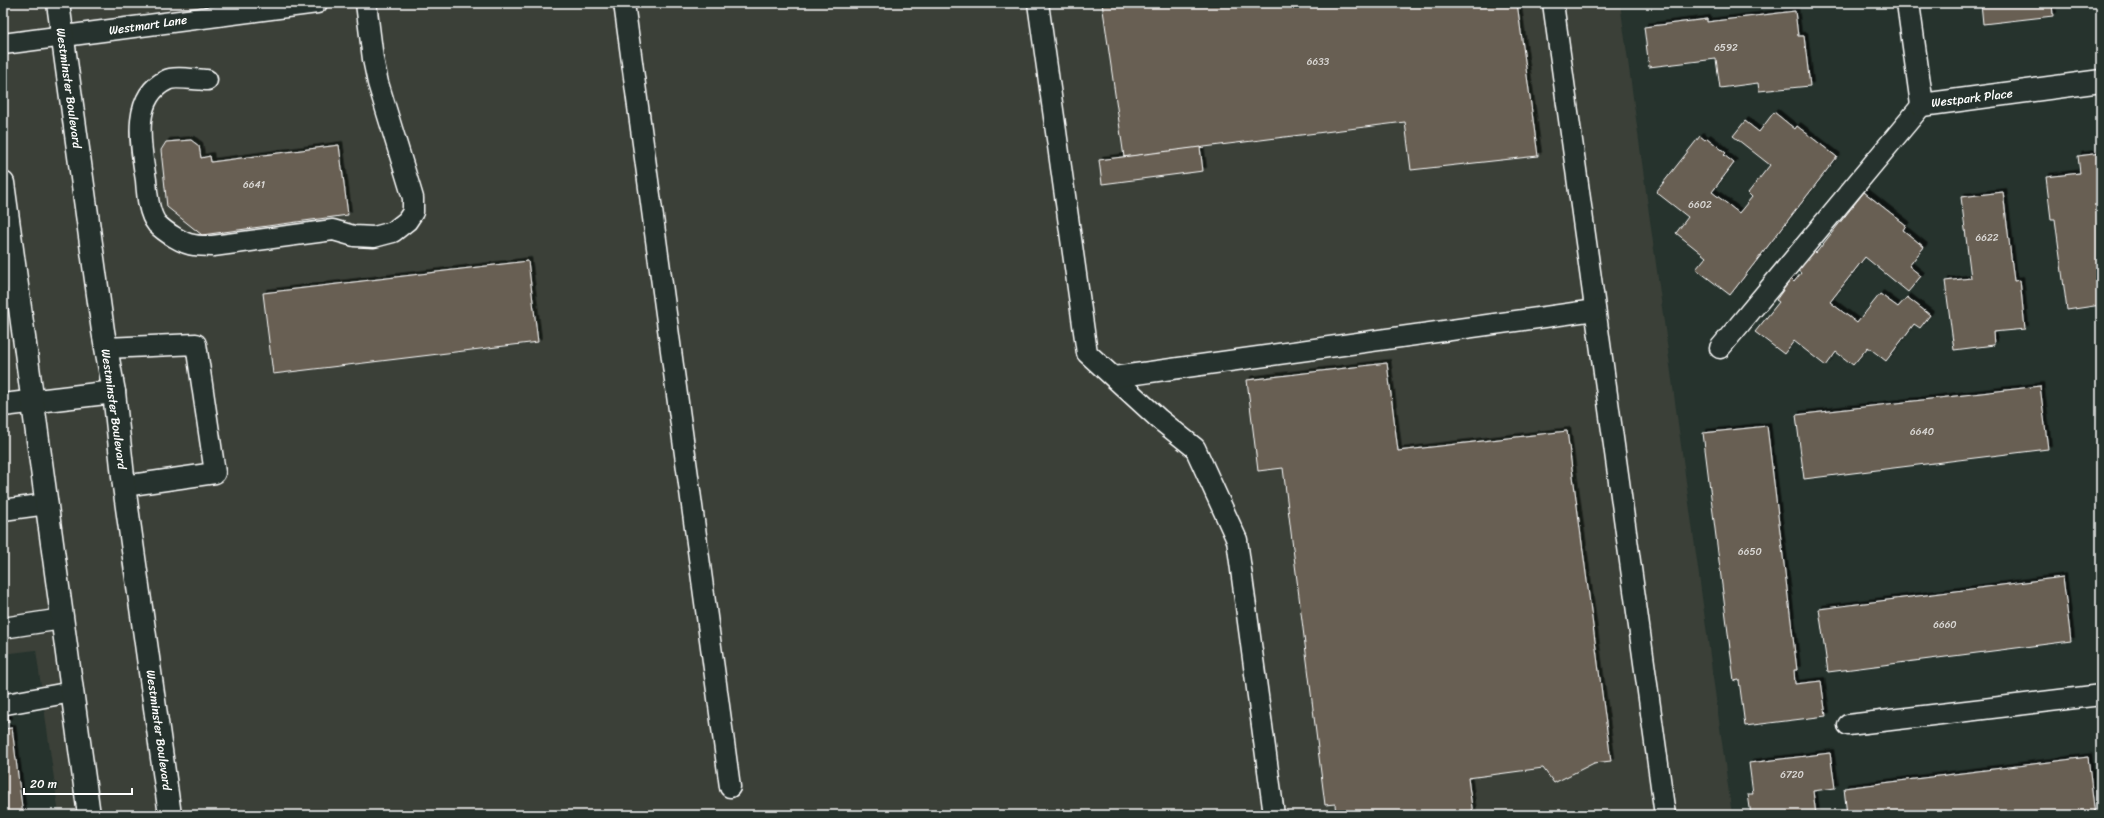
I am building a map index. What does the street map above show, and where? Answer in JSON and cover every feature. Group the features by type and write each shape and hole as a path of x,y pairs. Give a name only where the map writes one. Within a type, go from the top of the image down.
{"main road":[{"name":"Westminster Boulevard","path":"58,3 106,348 114,392 124,486 170,815"},
{"name":"Westpark Place","path":"1908,3 1922,105 2101,81"},
{"path":"3,183 89,815"},
{"path":"3,405 114,392"}],"lane":[{"name":"Westmart Lane","path":"3,44 317,3"},
{"path":"207,80 169,79 155,87 146,99 140,124 141,148 149,204 157,223 173,235 193,245 200,246 212,246 333,230 354,236 374,237 393,232 407,221 413,212 408,180 378,83 373,60 366,3"},
{"path":"624,3 730,787"},
{"path":"1038,3 1087,353 1159,419 1195,448 1237,540 1274,815"},
{"path":"1553,3 1665,815"},
{"path":"1720,348 1922,105"},
{"path":"1114,377 1595,310"},
{"path":"106,348 196,344 215,473 124,486"},
{"path":"3,510 47,504"},
{"path":"3,628 62,619"},
{"path":"6,704 72,692"},
{"path":"1848,725 2101,695"}],"shaded area":[{"path":"3,3 1620,3 1732,815 59,815 36,650 3,654"}],"building":[{"path":"1102,3 1517,3 1538,156 1411,170 1405,122 1124,157"},
{"path":"1981,3 2052,3 2053,16 1983,24"},
{"path":"1795,11 1798,36 1804,36 1810,86 1759,91 1758,83 1720,88 1716,59 1649,67 1644,27 1707,19 1707,22"},
{"path":"1774,112 1795,129 1797,126 1837,157 1730,295 1696,269 1706,257 1676,233 1688,217 1656,192 1700,136 1705,140 1707,138 1726,153 1724,155 1734,163 1712,192 1739,213 1752,197 1748,193 1770,165 1733,136 1745,121 1759,132"},
{"path":"191,140 199,146 201,158 210,156 211,162 339,145 348,215 202,235 167,207 161,150 166,142"},
{"path":"1200,147 1203,171 1102,184 1099,160"},
{"path":"2101,153 2101,305 2067,310 2055,219 2051,219 2046,177 2080,173 2078,156"},
{"path":"1864,192 1906,225 1903,230 1924,247 1909,266 1921,276 1908,292 1865,257 1830,302 1857,323 1880,294 1898,307 1907,297 1930,315 1920,328 1914,324 1886,361 1868,347 1853,365 1836,352 1826,366 1794,341 1784,354 1755,332 1779,302 1776,300 1791,279 1794,282 1801,273 1798,271 1814,251 1816,253"},
{"path":"2003,192 2014,281 2020,280 2025,329 1993,332 1994,345 1954,350 1945,281 1971,278 1961,197"},
{"path":"528,261 538,342 273,374 263,293"},
{"path":"1387,363 1398,451 1567,431 1611,761 1594,763 1554,783 1543,768 1468,778 1473,815 1336,815 1335,804 1325,805 1283,468 1258,471 1247,380"},
{"path":"2040,386 2048,449 1804,479 1796,415"},
{"path":"1767,426 1797,670 1794,670 1795,684 1821,681 1826,716 1745,726 1739,680 1734,681 1703,433"},
{"path":"2063,577 2071,641 1828,672 1819,609"},
{"path":"3,683 9,722 3,723"},
{"path":"12,728 23,815 3,815 3,729"},
{"path":"1830,753 1835,788 1813,791 1816,815 1751,815 1748,794 1753,794 1749,763"},
{"path":"2088,757 2095,815 1847,815 1844,788"}]}
